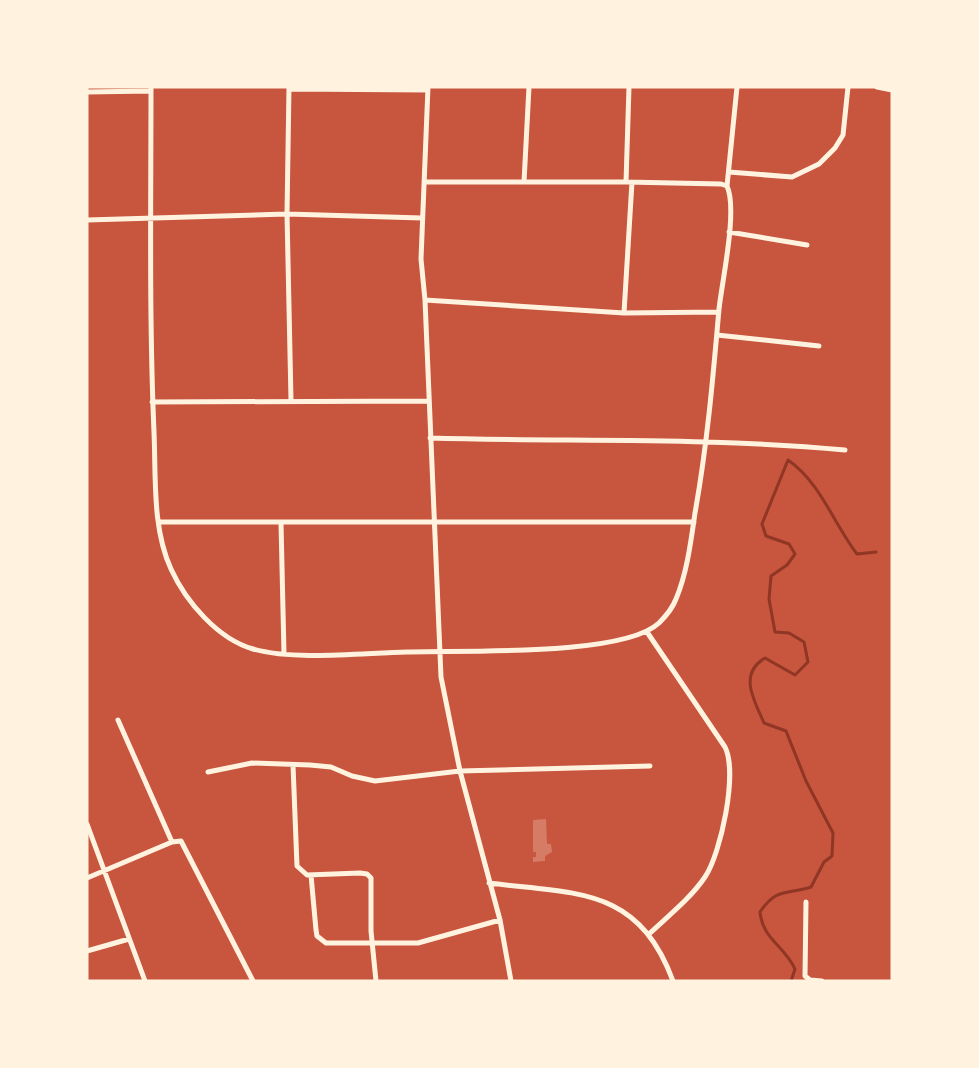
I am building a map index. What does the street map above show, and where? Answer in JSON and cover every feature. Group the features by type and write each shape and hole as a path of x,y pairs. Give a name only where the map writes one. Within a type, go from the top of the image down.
{"street":[{"path":"524,182 529,87"},
{"path":"624,313 629,182 628,87"},
{"path":"87,92 151,89 148,220 152,402 159,522 170,568 179,585 201,612 232,641 253,649 284,654 557,648 630,638 647,632 659,623 676,600 694,522 706,442 729,232 730,192 727,186 737,87"},
{"path":"729,172 792,177 819,164 835,148 843,135 848,87"},
{"path":"877,87 892,90"},
{"path":"291,400 287,214 289,88 428,89 421,259 425,300 438,651 446,710 500,920 511,981"},
{"path":"425,182 629,182 727,186"},
{"path":"87,220 148,220 287,214 422,219"},
{"path":"729,232 807,245"},
{"path":"425,300 624,313 719,312"},
{"path":"717,335 819,346"},
{"path":"152,402 428,401"},
{"path":"430,438 783,444 845,450"},
{"path":"159,522 694,522"},
{"path":"281,523 284,654"},
{"path":"647,632 725,747 731,775 710,868 691,894 649,934"},
{"path":"118,720 172,842"},
{"path":"208,772 244,764 331,767 352,776 375,781 460,771 651,766"},
{"path":"293,765 297,866 303,873 360,873 369,876 376,981"},
{"path":"87,824 145,981"},
{"path":"87,878 172,842 178,840 183,843 202,885 253,981"},
{"path":"311,874 316,930 322,940 334,944 418,943 500,920"},
{"path":"489,883 589,896 626,912 649,934 673,981"},
{"path":"806,902 805,976 810,980 822,981"},
{"path":"87,951 129,939"}],"building":[{"path":"546,819 547,844 551,844 552,852 545,856 545,861 533,862 536,852 533,852 533,820"}],"waterway":[{"path":"791,981 795,969 769,936 760,912 777,895 811,887 824,862 832,856 833,833 806,781 786,731 764,723 753,697 750,680 757,664 765,658 795,675 808,662 804,642 789,633 775,632 769,599 771,576 787,565 795,554 789,544 766,536 762,524 788,460 799,469 818,492 857,554 876,552"}]}
